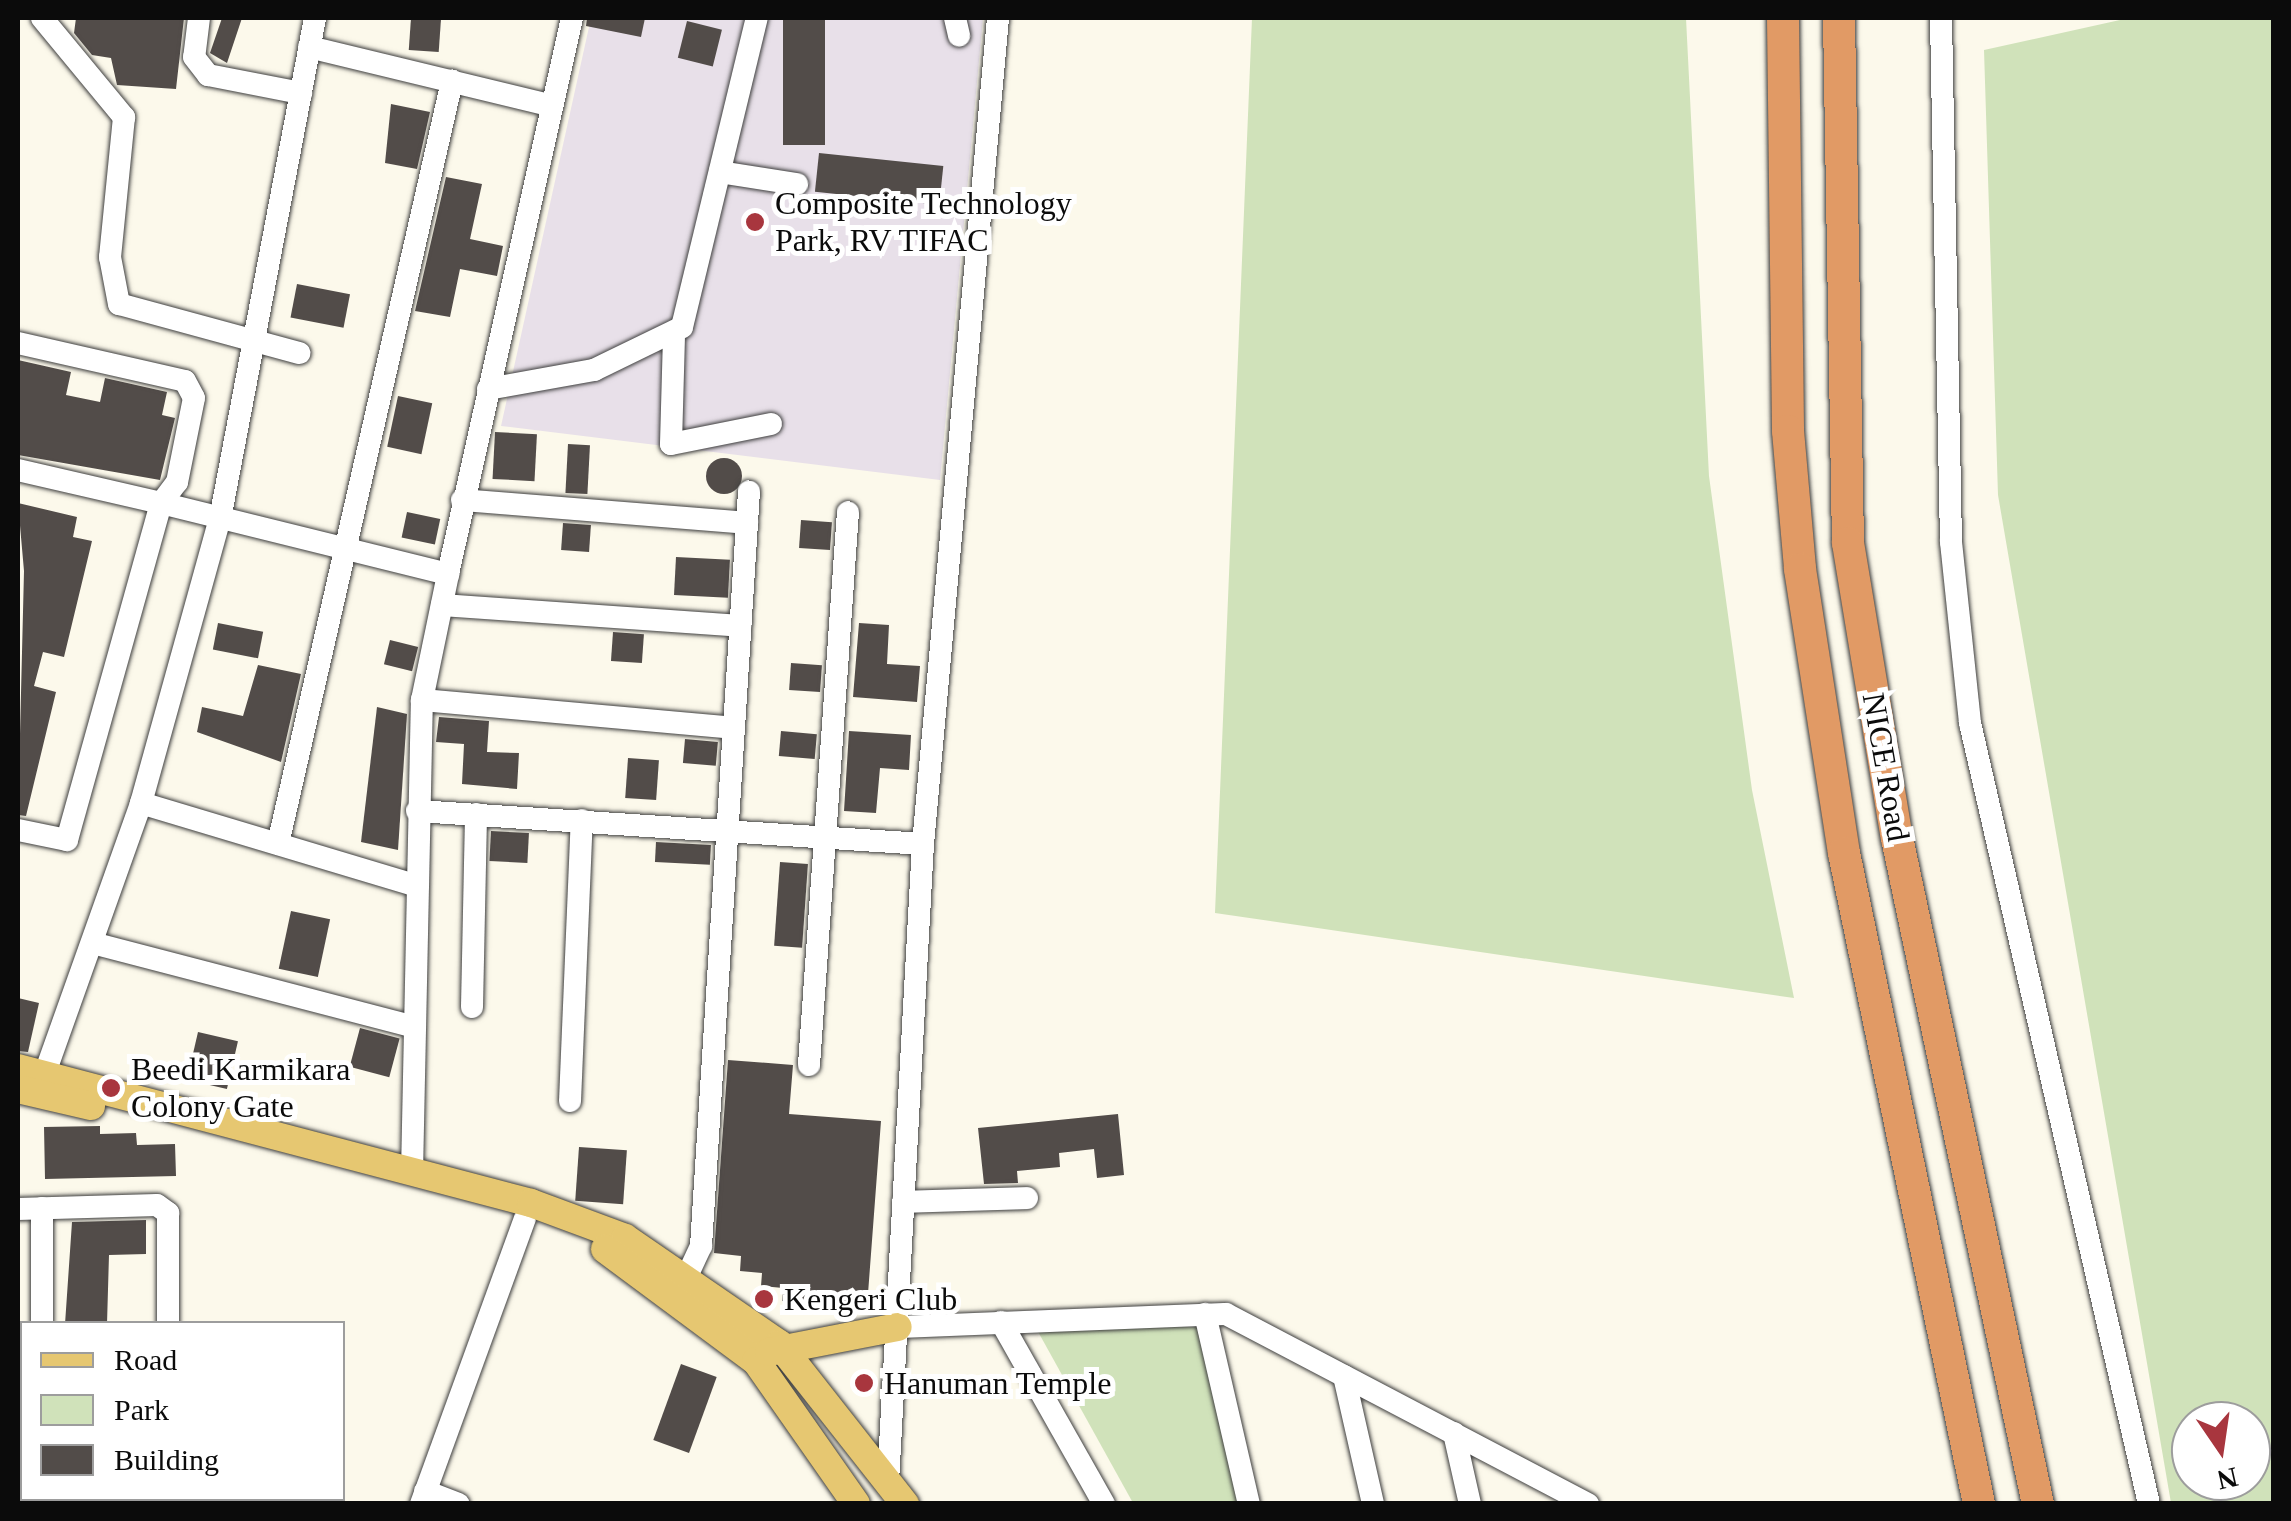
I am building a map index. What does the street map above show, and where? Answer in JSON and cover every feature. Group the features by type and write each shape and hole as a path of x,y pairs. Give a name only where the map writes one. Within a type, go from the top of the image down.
{"highway":[{"name":"NICE Road","path":"1783,18 1788,432 1800,569 1844,853 1980,1504"},
{"name":"NICE Road","path":"1839,18 1848,542 1897,838 2038,1504"}],"main road":[{"path":"29,1081 412,1172 547,1209 688,1274 780,1344 870,1459 893,1496"},
{"path":"29,1081 525,1219 619,1254 756,1361 856,1504"},
{"path":"756,1361 780,1344 898,1328"},
{"path":"867,1504 870,1459"}],"street":[{"path":"42,18 124,117 110,258 119,304 299,353"},
{"path":"199,18 194,57 208,75 300,93"},
{"path":"29,1081 92,943 142,804 220,519 315,18"},
{"path":"412,1172 411,1026 422,700 462,500 572,18"},
{"path":"757,18 720,172 674,336 671,444 772,424"},
{"path":"893,1496 903,1202 923,844 998,18"},
{"path":"1941,18 1952,542 1970,723 2149,1504"},
{"path":"310,46 552,106"},
{"path":"278,844 452,81"},
{"path":"720,172 797,184"},
{"path":"488,389 594,370 674,336"},
{"path":"18,344 185,380 191,415 177,482 161,504 67,840 18,830"},
{"path":"18,470 448,574"},
{"path":"688,1274 700,1246 749,492"},
{"path":"462,500 748,524"},
{"path":"809,1065 848,512"},
{"path":"442,605 740,626"},
{"path":"422,700 732,728"},
{"path":"142,804 415,885"},
{"path":"417,811 726,828 923,844"},
{"path":"472,1007 476,814"},
{"path":"570,1101 582,820"},
{"path":"92,943 411,1026"},
{"path":"903,1202 1028,1198"},
{"path":"18,1208 157,1205 168,1212 168,1321"},
{"path":"42,1208 42,1321"},
{"path":"460,1504 423,1498 525,1219"},
{"path":"1205,1314 1249,1504"},
{"path":"898,1328 1226,1314 1582,1502"},
{"path":"1000,1322 1104,1504"},
{"path":"1344,1376 1373,1504"},
{"path":"1454,1433 1470,1504"}],"shaded area":[{"name":"Composite Technology Park, RV TIFAC","path":"591,18 983,18 940,480 501,426"}],"green space":[{"path":"1252,18 1686,18 1709,476 1752,790 1794,998 1215,913"},
{"path":"2129,18 2273,18 2273,1503 2171,1503 1998,495 1984,50"},
{"path":"1197,1327 1238,1503 1133,1503 1036,1328"}],"building":[{"path":"76,18 184,18 176,89 117,85 111,58 92,55 74,33"},
{"path":"222,18 242,18 227,63 210,53"},
{"path":"411,18 441,20 439,52 409,50"},
{"path":"587,18 645,18 641,37 586,26"},
{"path":"783,18 825,18 825,145 783,145"},
{"path":"687,21 722,30 713,67 678,58"},
{"path":"391,104 430,112 417,169 385,163"},
{"path":"819,153 943,166 939,205 815,192"},
{"path":"446,177 482,184 470,239 503,246 497,276 460,269 450,317 415,311"},
{"path":"297,284 350,294 344,328 291,317"},
{"path":"18,360 71,372 66,395 100,402 105,378 167,392 162,415 175,418 160,480 18,455"},
{"path":"398,396 432,403 421,454 387,447"},
{"path":"495,432 537,434 534,481 493,479"},
{"path":"568,444 590,445 587,494 565,493"},
{"path":"724,458 737,463 742,476 737,489 724,494 711,489 706,476 711,463"},
{"path":"18,503 77,517 73,537 92,541 64,657 43,652 34,686 56,692 26,816 18,815 24,571"},
{"path":"407,512 440,519 435,545 402,537"},
{"path":"801,520 832,522 830,550 799,548"},
{"path":"563,523 591,525 589,552 561,550"},
{"path":"676,557 730,560 728,598 674,595"},
{"path":"218,623 263,632 258,658 213,650"},
{"path":"859,623 889,625 887,664 920,666 917,702 853,697"},
{"path":"613,632 644,634 642,663 611,661"},
{"path":"390,640 418,647 412,671 384,664"},
{"path":"791,663 822,665 820,692 789,690"},
{"path":"258,665 301,674 281,762 197,732 202,707 243,716"},
{"path":"377,707 407,714 398,850 361,842"},
{"path":"439,717 489,721 487,752 519,753 517,789 462,784 464,744 436,742"},
{"path":"781,731 817,734 815,759 779,756"},
{"path":"849,731 911,735 909,770 880,768 876,813 844,811"},
{"path":"685,739 718,742 716,766 683,763"},
{"path":"628,758 659,760 656,800 625,798"},
{"path":"491,831 529,833 527,863 489,861"},
{"path":"656,842 711,845 710,865 655,862"},
{"path":"780,862 808,864 802,948 774,946"},
{"path":"291,911 330,919 318,977 279,969"},
{"path":"18,998 39,1003 28,1052 18,1051"},
{"path":"360,1028 400,1039 389,1077 350,1067"},
{"path":"198,1032 238,1041 227,1089 187,1080"},
{"path":"728,1060 793,1065 789,1114 881,1121 867,1307 782,1301 783,1288 761,1286 762,1273 740,1271 741,1256 714,1253"},
{"path":"1118,1114 1124,1175 1097,1178 1094,1149 1059,1153 1060,1167 1017,1171 1018,1183 984,1184 978,1128"},
{"path":"100,1126 100,1134 136,1133 137,1145 175,1144 176,1176 45,1179 44,1127"},
{"path":"579,1147 627,1150 623,1204 575,1201"},
{"path":"146,1220 146,1254 109,1255 107,1321 65,1321 72,1222"},
{"path":"681,1364 717,1377 689,1453 653,1440"}],"place":[{"name":"Composite Technology Park, RV TIFAC","path":"755,222"},
{"name":"Beedi Karmikara Colony Gate","path":"111,1088"},
{"name":"Kengeri Club","path":"764,1299"},
{"name":"Hanuman Temple","path":"864,1383"}]}
